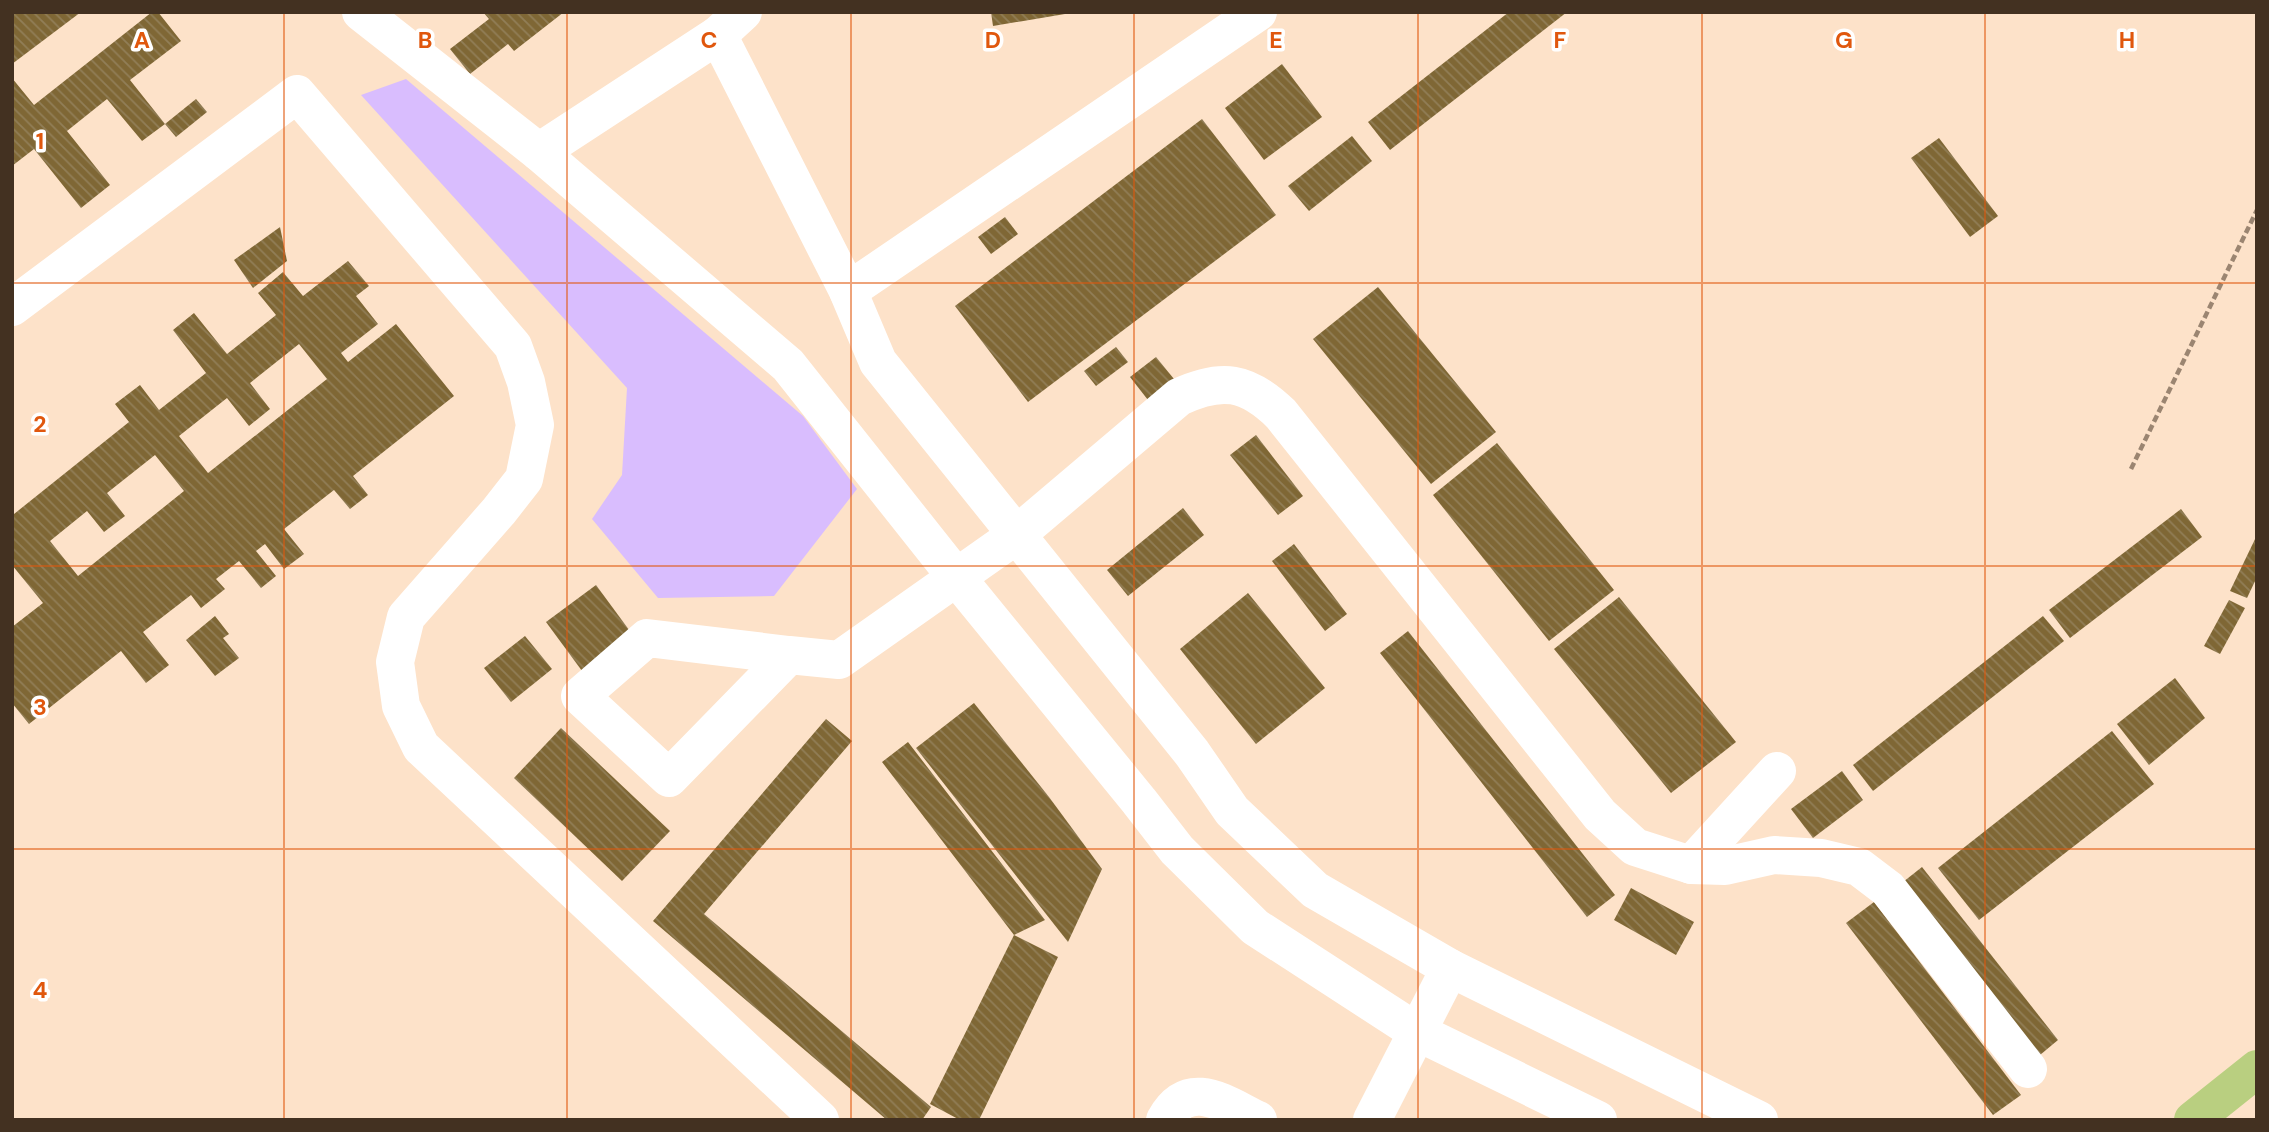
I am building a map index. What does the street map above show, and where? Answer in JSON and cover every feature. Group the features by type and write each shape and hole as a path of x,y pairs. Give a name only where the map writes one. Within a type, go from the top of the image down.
{"main road":[{"path":"2193,1120 2257,1069"}],"street":[{"path":"361,12 539,152 788,365 1177,850 1255,927 1417,1032 1598,1120"},
{"path":"848,291 1258,12"},
{"path":"539,152 730,24 878,362 1015,536 1192,753 1232,811 1315,890 1450,968 1759,1120"},
{"path":"12,307 298,94 513,346 526,383 535,425 524,479 406,617 395,662 401,706 422,747 820,1120"},
{"path":"789,655 669,778 580,696 648,638 839,660 1015,536 1179,397 1200,388 1222,384 1245,388 1265,398 1281,414 1600,815 1635,848 1690,865 1726,866 1774,855 1821,858 1860,867 1888,888 2028,1069"},
{"path":"1690,865 1777,771"},
{"path":"1372,1120 1450,968"},
{"path":"1165,1120 1176,1104 1189,1097 1204,1096 1258,1120"}],"path":[{"path":"2131,469 2257,210"}],"shaded area":[{"path":"406,79 803,416 857,489 774,596 658,598 592,519 622,475 627,388 361,95"}],"building":[{"path":"12,12 81,12 12,64"},
{"path":"152,12 158,12 181,41 130,80 165,124 142,141 107,99 67,131 110,185 81,208 34,149 12,166 12,78 34,105"},
{"path":"483,12 564,12 514,51 508,44 470,74 450,49 489,19"},
{"path":"991,12 1065,12 1065,14 993,26"},
{"path":"1509,12 1567,12 1390,150 1368,122"},
{"path":"1282,64 1322,117 1264,160 1225,108"},
{"path":"196,99 207,112 176,137 165,124"},
{"path":"1202,119 1276,215 1028,402 955,306"},
{"path":"1352,136 1372,161 1309,211 1288,186"},
{"path":"1939,138 1998,216 1970,237 1911,158"},
{"path":"1005,217 1018,234 991,254 978,237"},
{"path":"280,227 287,261 253,288 234,260"},
{"path":"348,261 369,286 356,296 378,324 341,353 348,362 396,324 454,396 353,476 368,495 350,509 334,490 284,529 304,554 284,569 265,544 256,551 276,576 261,588 239,561 216,579 225,589 201,608 191,595 143,632 169,665 146,683 121,651 29,724 12,703 12,627 43,603 12,565 12,511 14,514 129,422 115,404 140,385 159,410 206,373 173,330 194,313 227,354 276,315 258,293 283,272 303,296","holes":["299,344 327,379 208,473 179,436 227,398 249,426 270,409 250,383","155,455 184,491 78,576 50,541 87,511 104,532 125,516 107,493"]},
{"path":"1378,287 1496,432 1431,484 1313,339"},
{"path":"1116,347 1128,362 1096,386 1084,371"},
{"path":"1156,357 1174,379 1148,400 1130,377"},
{"path":"1256,435 1303,496 1278,515 1230,455"},
{"path":"1497,443 1614,590 1549,641 1433,495"},
{"path":"1183,508 1204,535 1128,596 1107,570"},
{"path":"2181,509 2202,537 2070,638 2049,610"},
{"path":"2257,535 2257,577 2247,598 2230,591"},
{"path":"1294,544 1347,614 1325,631 1272,561"},
{"path":"596,585 635,638 585,675 546,622"},
{"path":"1248,593 1325,688 1256,744 1180,649"},
{"path":"1619,597 1736,742 1671,793 1554,649"},
{"path":"2229,600 2245,608 2220,654 2204,646"},
{"path":"215,616 229,634 223,638 239,658 215,676 186,640"},
{"path":"2043,616 2064,641 1873,791 1853,765"},
{"path":"1408,631 1615,895 1587,917 1380,653"},
{"path":"525,636 552,669 511,702 484,668"},
{"path":"2175,678 2205,718 2149,765 2117,724"},
{"path":"974,703 1102,869 1068,942 916,748"},
{"path":"826,719 852,741 704,914 931,1107 922,1120 887,1120 653,921"},
{"path":"561,728 670,831 622,881 514,778"},
{"path":"2112,731 2154,784 1979,920 1938,868"},
{"path":"908,742 1045,920 1014,935 882,762"},
{"path":"1842,771 1863,800 1813,838 1791,809"},
{"path":"1922,867 2058,1040 2034,1060 1898,886"},
{"path":"1631,888 1694,922 1676,955 1614,920"},
{"path":"1874,902 2021,1095 1993,1115 1846,923"},
{"path":"1014,935 1058,957 979,1120 960,1120 930,1104"}]}
